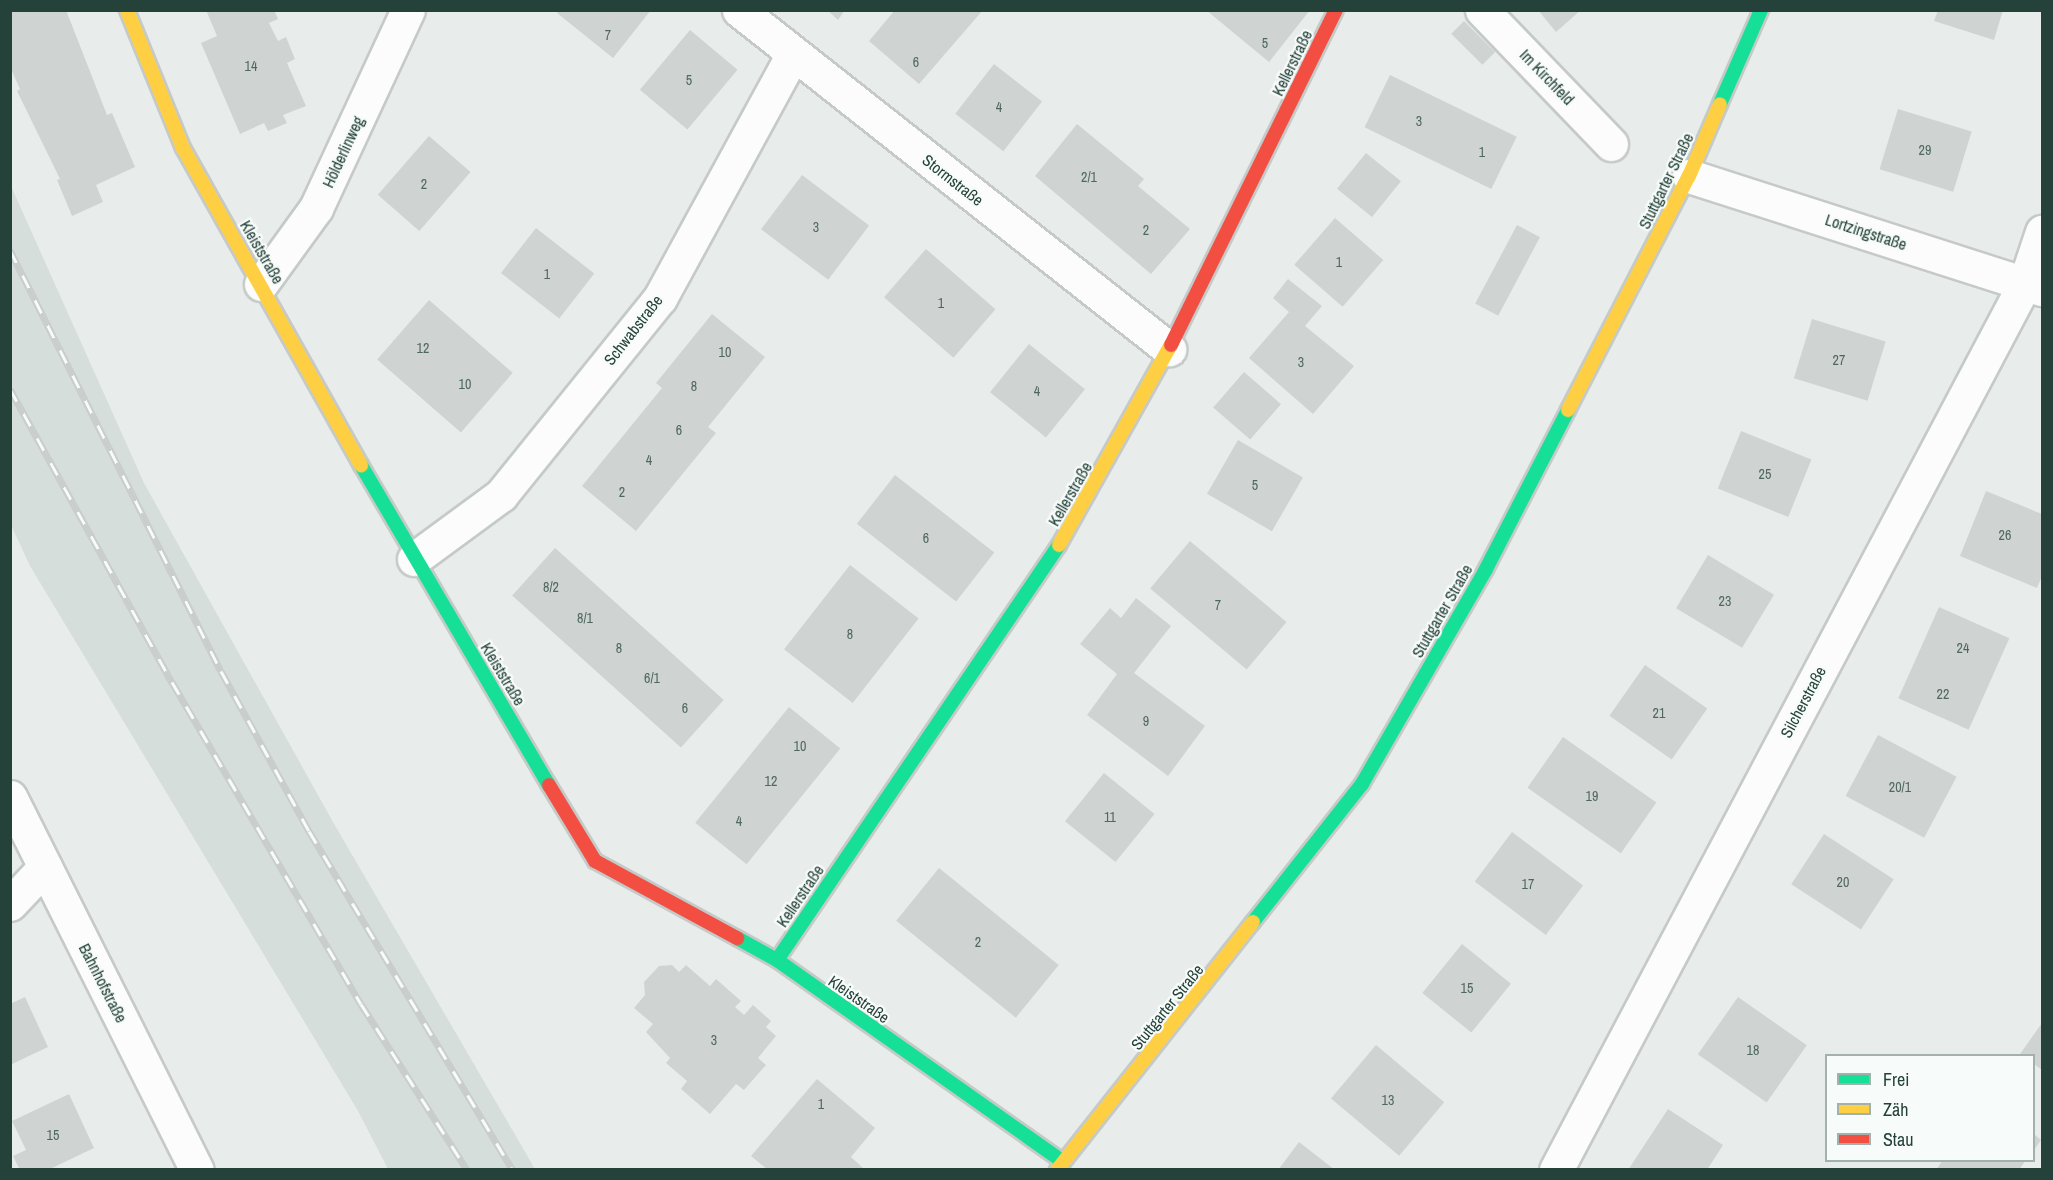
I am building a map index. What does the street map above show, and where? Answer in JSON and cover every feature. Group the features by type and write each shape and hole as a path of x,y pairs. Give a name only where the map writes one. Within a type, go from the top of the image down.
{"street":[{"name":"Kleiststraße","path":"127,10 183,148 414,559 595,861 777,960 1060,1166"},
{"name":"Hölderlinweg","path":"261,284 316,208 408,10"},
{"name":"Stormstraße","path":"739,10 1168,349"},
{"name":"Kellerstraße","path":"777,960 1073,525 1168,349 1336,10"},
{"name":"Im Kirchfeld","path":"1482,10 1611,144"},
{"name":"Stuttgarter Straße","path":"1060,1166 1362,784 1486,569 1689,176 1761,10"},
{"name":"Schwabstraße","path":"414,559 501,495 660,298 793,54"},
{"name":"Lortzingstraße","path":"1689,176 2034,286"},
{"name":"Silcherstraße","path":"1556,1170 2034,286 2043,232"},
{"name":"Bahnhofstraße","path":"10,797 197,1170"},
{"path":"10,904 45,867"}],"shaded area":[{"path":"11,186 144,483 333,822 535,1169 388,1169 358,1111 30,566 11,525"}],"building":[{"path":"10,10 66,10 107,115 112,113 135,167 96,185 103,202 72,216 57,180 60,179 17,91 20,89 10,67"},
{"path":"206,10 274,10 278,19 269,23 278,41 286,37 295,59 287,63 306,106 283,115 287,123 268,131 264,123 240,134 201,43 217,36"},
{"path":"559,10 651,10 613,58 557,13"},
{"path":"827,10 845,10 838,20"},
{"path":"895,10 983,10 919,84 869,41"},
{"path":"1206,10 1310,10 1269,62"},
{"path":"1538,10 1581,10 1556,32"},
{"path":"1938,10 2003,10 1994,40 1934,21"},
{"path":"1464,21 1495,52 1482,65 1451,34"},
{"path":"690,30 737,70 687,130 640,90"},
{"path":"994,64 1042,102 1003,151 955,114"},
{"path":"1390,75 1517,137 1491,189 1365,127"},
{"path":"1898,109 1972,132 1953,192 1880,169"},
{"path":"1077,124 1144,179 1138,186 1190,229 1151,274 1035,176"},
{"path":"429,136 471,172 419,231 378,195"},
{"path":"1366,153 1401,181 1372,217 1337,189"},
{"path":"802,175 869,226 828,280 761,229"},
{"path":"1335,218 1383,260 1343,307 1294,265"},
{"path":"1517,225 1540,237 1498,316 1475,304"},
{"path":"536,228 594,274 559,318 501,273"},
{"path":"926,249 995,309 953,358 884,297"},
{"path":"1288,279 1322,306 1305,326 1354,366 1313,414 1249,358 1289,312 1273,298"},
{"path":"429,300 513,373 461,432 377,360"},
{"path":"712,314 765,357 708,427 716,433 636,531 582,486 662,388 656,383"},
{"path":"1812,319 1886,342 1868,401 1794,378"},
{"path":"1029,344 1085,389 1046,437 990,392"},
{"path":"1244,372 1281,404 1250,440 1213,407"},
{"path":"1741,431 1811,459 1788,517 1718,488"},
{"path":"1238,440 1303,478 1272,531 1207,494"},
{"path":"895,475 994,553 956,601 857,524"},
{"path":"1986,491 2042,514 2042,576 2037,588 1960,556"},
{"path":"1190,541 1287,622 1247,669 1150,588"},
{"path":"555,548 724,700 681,747 512,596"},
{"path":"1708,555 1774,595 1742,648 1676,608"},
{"path":"850,565 919,619 853,703 784,649"},
{"path":"1136,598 1171,626 1134,673 1205,726 1168,776 1087,715 1117,674 1080,644 1110,608 1121,618"},
{"path":"1939,607 2009,638 1969,730 1898,698"},
{"path":"1645,665 1707,709 1672,759 1609,716"},
{"path":"789,707 840,749 747,864 695,823"},
{"path":"1878,735 1957,777 1924,838 1846,796"},
{"path":"1563,737 1656,802 1621,853 1527,788"},
{"path":"1104,773 1155,814 1115,862 1065,821"},
{"path":"1512,832 1583,886 1546,935 1475,882"},
{"path":"1824,834 1894,879 1861,930 1791,884"},
{"path":"939,868 1059,965 1016,1018 896,921"},
{"path":"1462,944 1511,984 1471,1033 1422,993"},
{"path":"672,965 679,972 686,965 710,986 716,979 741,1001 735,1007 744,1015 753,1005 771,1021 766,1027 776,1036 758,1058 766,1065 744,1090 736,1084 710,1114 681,1089 687,1081 666,1063 670,1058 646,1032 653,1024 634,1008 645,995 644,982 659,966"},
{"path":"25,997 48,1047 10,1065 10,1004"},
{"path":"1738,997 1807,1045 1767,1103 1698,1054"},
{"path":"2042,1023 2042,1070 2035,1065 2035,1054 2020,1054"},
{"path":"1376,1045 1444,1102 1399,1156 1331,1099"},
{"path":"817,1079 875,1128 851,1157 863,1168 768,1170 751,1156"},
{"path":"69,1094 94,1148 48,1170 20,1170 13,1156 26,1150 12,1121"},
{"path":"1668,1109 1723,1145 1707,1170 1628,1170"},
{"path":"2035,1135 2041,1140 2035,1149"},
{"path":"1299,1142 1335,1170 1278,1170"},
{"path":"1942,1162 2025,1162 2019,1170 1936,1170"}],"railway":[{"path":"10,250 221,671 309,831 513,1170"},
{"path":"10,389 172,682 361,1004 467,1170"}],"traffic: fast":[{"path":"1720,104 1761,10"},
{"path":"1253,922 1362,784 1486,569 1568,410"},
{"path":"361,465 549,785"},
{"path":"777,960 1059,545"},
{"path":"737,938 777,960 1063,1162"}],"traffic: slow":[{"path":"127,10 183,148 361,465"},
{"path":"1568,410 1689,176 1720,104"},
{"path":"1059,545 1171,345"},
{"path":"1057,1170 1253,922"}],"traffic: jam":[{"path":"1171,345 1336,10"},
{"path":"549,785 595,861 737,938"}]}
